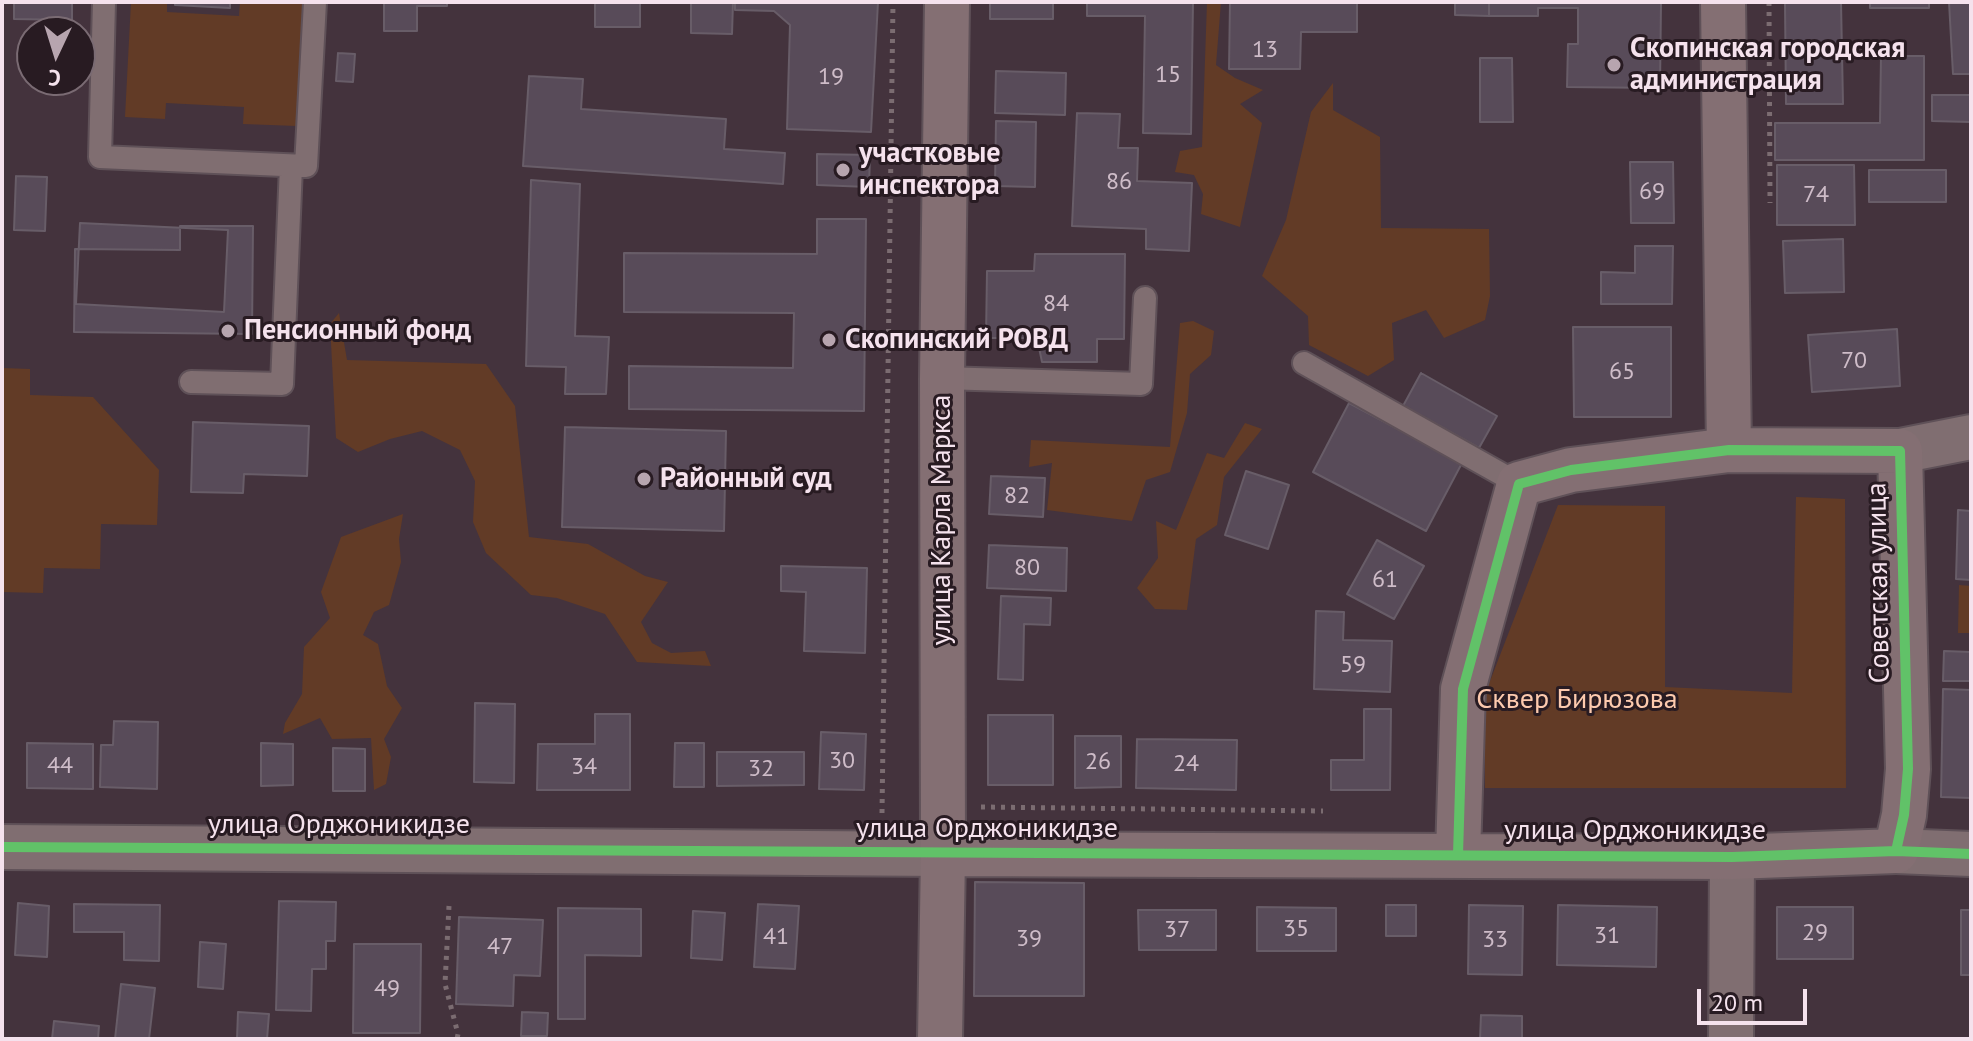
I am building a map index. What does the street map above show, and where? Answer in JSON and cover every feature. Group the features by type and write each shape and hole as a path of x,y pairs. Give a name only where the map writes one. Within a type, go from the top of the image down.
{"street":[{"name":"улица Карла Маркса","path":"940,1039 943,854 942,378 947,2"},
{"path":"1723,2 1729,450"},
{"path":"1900,451 1971,437"},
{"name":"Советская улица","path":"1519,484 1571,470 1729,450 1900,451 1908,769 1904,815 1896,851"},
{"path":"1458,855 1463,689 1519,484"},
{"name":"улица Орджоникидзе","path":"2,847 1732,857 1896,851 1971,854"},
{"path":"1731,1039 1732,857"}],"lane":[{"path":"104,2 100,157 291,166 306,166 315,2"},
{"path":"191,382 282,384 291,166"},
{"path":"942,378 1141,384 1145,298"},
{"path":"1304,363 1519,484"}],"path":[{"path":"882,815 893,2"},
{"path":"973,806 1330,812"},
{"path":"449,906 445,984 457,1039"}],"green space":[{"path":"131,2 167,2 167,12 239,16 240,2 303,2 297,126 243,124 244,107 166,103 165,119 125,117"},
{"path":"1207,2 1221,2 1216,65 1235,78 1263,90 1240,104 1262,123 1240,227 1201,214 1203,194 1194,175 1175,172 1180,151 1202,147"},
{"path":"1333,83 1333,110 1380,137 1381,228 1489,229 1490,296 1485,320 1444,338 1426,310 1392,323 1394,360 1368,376 1309,345 1308,316 1262,276 1286,220 1311,112"},
{"path":"339,313 347,360 486,364 515,406 529,537 588,544 645,576 668,582 641,622 652,643 671,653 705,651 711,666 637,662 605,614 557,598 531,595 486,553 473,522 475,481 460,450 422,431 358,452 336,438 330,324"},
{"path":"1193,321 1214,331 1211,355 1190,374 1187,413 1170,472 1146,480 1132,521 1047,510 1052,463 1029,467 1031,440 1170,447 1180,323"},
{"path":"2,368 30,369 30,395 93,397 159,470 157,525 101,524 100,569 44,568 43,593 2,592"},
{"path":"1245,423 1262,429 1224,477 1217,525 1196,539 1187,610 1155,609 1137,588 1158,558 1156,521 1176,530 1207,453 1224,458"},
{"name":"Сквер Бирюзова","path":"1796,497 1845,499 1846,788 1485,788 1485,694 1558,505 1665,506 1665,687 1792,693"},
{"path":"403,514 399,539 401,562 389,605 374,612 363,635 378,644 387,686 402,708 384,739 391,757 386,784 374,790 371,738 332,739 320,718 283,734 285,723 302,694 304,647 330,618 321,592 341,537"},
{"path":"1959,585 1971,586 1971,633 1958,633"}],"building":[{"path":"14,2 72,2 72,16 16,16 14,19"},
{"path":"175,2 230,2 230,8 175,5"},
{"path":"384,2 447,2 447,6 417,6 417,31 384,31"},
{"path":"595,2 640,2 640,27 595,27"},
{"path":"691,2 733,2 732,34 691,33"},
{"path":"735,2 878,2 871,132 787,129 790,25 774,11 735,10"},
{"path":"990,2 1053,2 1053,19 990,19"},
{"path":"1087,2 1193,2 1191,134 1143,133 1145,16 1087,16"},
{"path":"1230,2 1357,2 1357,32 1301,32 1300,69 1229,69"},
{"path":"1455,2 1489,2 1489,16 1455,15"},
{"name":"Скопинская городская администрация","path":"1489,2 1661,2 1660,88 1567,87 1568,44 1578,44 1578,8 1538,8 1538,16 1489,16"},
{"path":"1841,2 1843,104 1786,104 1785,3"},
{"path":"1870,2 1929,2 1929,8 1870,8"},
{"path":"1949,2 1971,2 1971,74 1953,74"},
{"path":"338,53 355,54 353,82 336,81"},
{"path":"1881,56 1924,56 1924,160 1775,160 1775,123 1880,123"},
{"path":"1480,58 1512,58 1513,122 1480,122"},
{"path":"996,71 1066,73 1065,115 995,113"},
{"path":"529,76 583,79 581,109 726,119 724,149 785,153 783,184 523,166"},
{"path":"1932,95 1970,95 1970,122 1932,121"},
{"path":"1077,113 1120,114 1118,148 1138,148 1137,181 1192,183 1189,251 1146,249 1146,229 1072,226"},
{"path":"996,121 1036,122 1035,187 995,186"},
{"name":"участковые инспектора","path":"817,154 870,155 869,187 817,185"},
{"path":"1630,162 1673,162 1674,223 1631,223"},
{"path":"1777,165 1854,165 1855,225 1777,225"},
{"path":"1869,170 1946,170 1946,202 1869,202"},
{"path":"16,176 47,177 45,231 14,230"},
{"path":"531,180 580,184 575,336 609,337 606,394 565,394 566,367 526,366"},
{"name":"Скопинский РОВД","path":"817,219 866,219 864,411 629,409 629,366 793,368 794,313 624,312 624,253 817,254"},
{"path":"80,223 228,230 224,312 76,304"},
{"path":"180,226 253,226 252,334 74,332 75,249 180,250"},
{"path":"1843,239 1844,292 1785,293 1783,241"},
{"path":"1635,246 1673,246 1672,304 1601,304 1601,272 1635,273"},
{"path":"1035,254 1125,254 1124,339 1097,339 1097,362 1042,362 1037,338 986,338 987,271 1034,271"},
{"path":"1573,327 1671,327 1671,417 1574,417"},
{"path":"1897,329 1900,386 1812,392 1808,335"},
{"path":"1421,373 1497,416 1479,448 1403,406"},
{"path":"1349,403 1462,463 1426,531 1313,472"},
{"path":"193,422 309,426 307,476 244,474 243,493 191,492"},
{"name":"Районный суд","path":"565,427 726,431 724,531 562,527"},
{"path":"1246,471 1289,485 1268,549 1225,535"},
{"path":"991,476 1045,478 1043,517 989,514"},
{"path":"1958,510 1971,511 1971,580 1956,579"},
{"path":"1377,540 1424,566 1394,619 1347,594"},
{"path":"989,545 1067,548 1066,591 987,588"},
{"path":"781,566 867,568 865,653 804,651 806,592 781,591"},
{"path":"1001,596 1051,598 1050,625 1024,624 1023,680 998,679"},
{"path":"1316,611 1344,612 1343,640 1392,641 1390,692 1314,689"},
{"path":"1944,651 1971,652 1971,681 1943,681"},
{"path":"1943,689 1971,690 1971,798 1941,797"},
{"path":"475,703 515,704 514,783 474,782"},
{"path":"1364,709 1391,709 1390,790 1331,790 1331,760 1364,760"},
{"path":"595,714 630,714 630,790 537,790 538,744 595,744"},
{"path":"988,715 1053,715 1053,785 988,785"},
{"path":"114,721 158,722 157,789 100,787 101,745 113,745"},
{"path":"821,732 866,734 864,790 819,789"},
{"path":"1075,736 1121,736 1121,787 1075,788"},
{"path":"1137,739 1237,740 1236,790 1136,788"},
{"path":"27,743 93,744 93,789 27,788"},
{"path":"261,743 293,744 293,785 261,786"},
{"path":"675,743 704,743 704,787 674,787"},
{"path":"333,748 365,749 365,791 333,791"},
{"path":"717,752 804,752 804,785 717,786"},
{"path":"975,882 1084,883 1084,996 974,996"},
{"path":"279,901 336,902 335,941 326,941 326,969 312,969 311,1011 276,1010"},
{"path":"18,903 49,906 47,957 15,955"},
{"path":"74,904 160,905 159,961 124,960 124,932 74,932"},
{"path":"758,904 799,906 795,969 754,967"},
{"path":"1386,905 1416,905 1416,936 1386,936"},
{"path":"1469,905 1523,906 1522,975 1468,974"},
{"path":"1558,905 1657,907 1656,967 1557,965"},
{"path":"1257,907 1336,908 1336,951 1257,951"},
{"path":"1777,907 1853,907 1853,959 1777,959"},
{"path":"558,908 641,909 641,956 585,955 585,1019 558,1019"},
{"path":"1138,910 1216,910 1216,950 1139,950"},
{"path":"1961,910 1971,910 1971,975 1961,975"},
{"path":"693,911 725,913 722,960 691,958"},
{"path":"459,917 543,920 540,976 514,975 513,1006 456,1004"},
{"path":"200,942 226,944 223,989 198,987"},
{"path":"354,944 421,944 420,1033 353,1033"},
{"path":"121,984 155,988 149,1039 115,1039"},
{"path":"238,1012 269,1014 267,1039 237,1039"},
{"path":"522,1012 548,1013 547,1036 521,1036"},
{"path":"1481,1015 1522,1016 1522,1039 1480,1039"},
{"path":"54,1021 99,1026 98,1039 52,1039"}],"cycle path":[{"path":"1458,855 1463,689 1519,484 1571,470 1729,450 1900,451 1908,769 1904,815 1896,851"},
{"path":"2,847 1732,857 1896,851 1971,854"}],"place":[{"name":"Скопинская городская администрация","path":"1614,65"},
{"name":"участковые инспектора","path":"843,170"},
{"name":"Пенсионный фонд","path":"228,331"},
{"name":"Скопинский РОВД","path":"829,340"},
{"name":"Районный суд","path":"644,479"}]}
